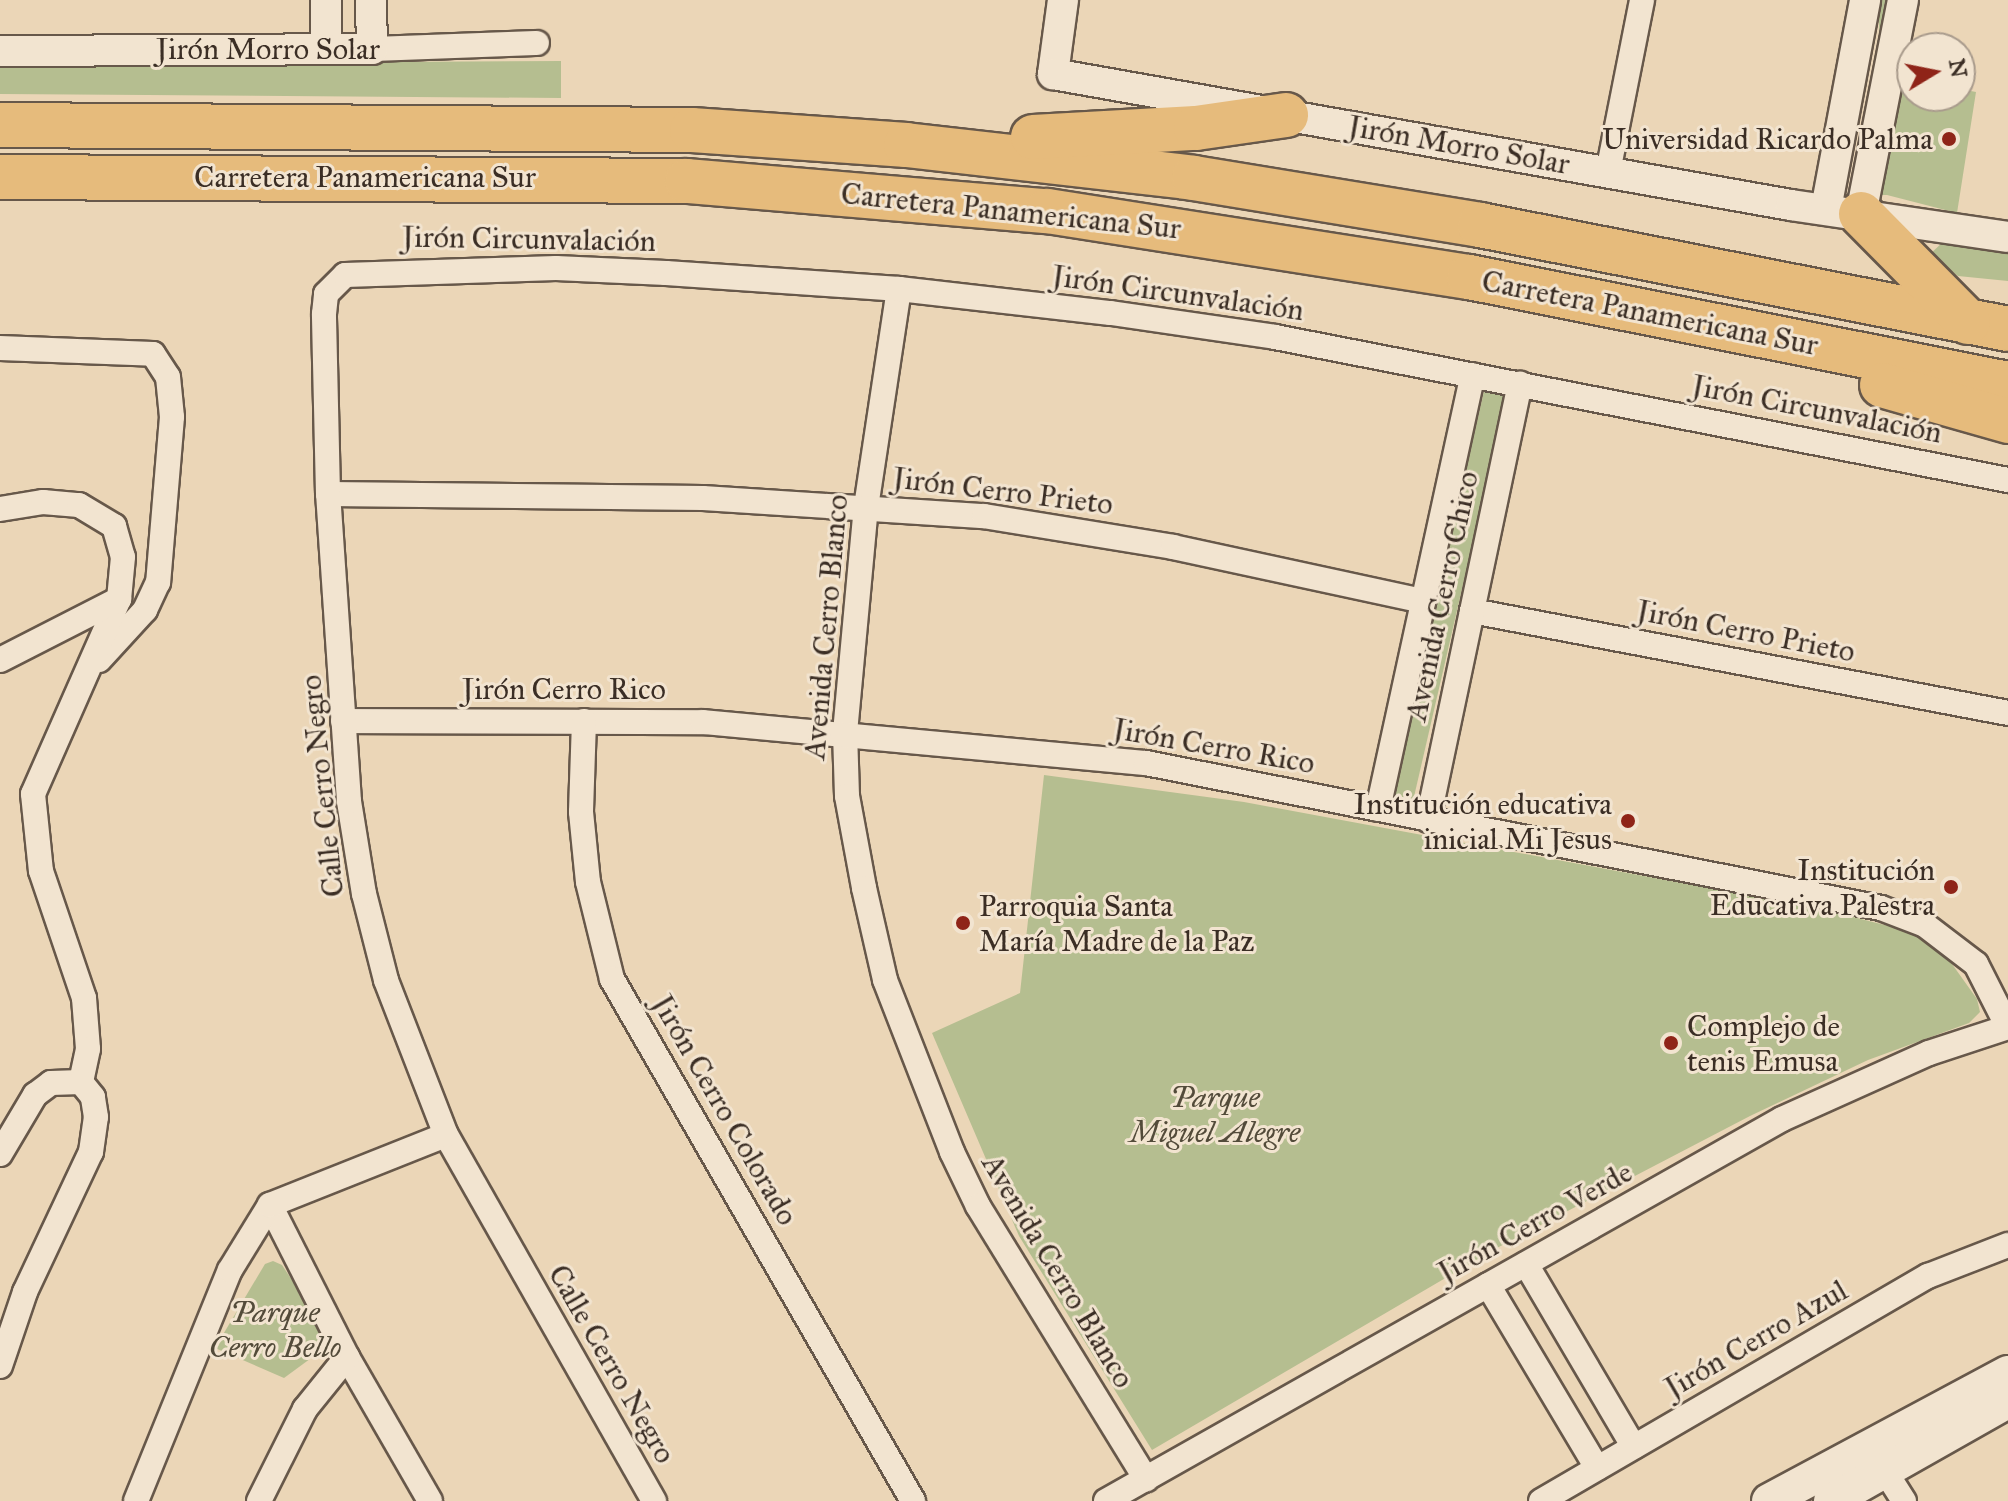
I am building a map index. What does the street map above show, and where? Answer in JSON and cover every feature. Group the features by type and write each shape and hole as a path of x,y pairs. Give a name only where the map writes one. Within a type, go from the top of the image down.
{"highway":[{"path":"906,145 1196,128 1286,115"},
{"name":"Carretera Panamericana Sur","path":"0,125 692,130 906,145 1209,180 1480,225 1988,326"},
{"name":"Carretera Panamericana Sur","path":"0,177 687,181 905,196 1186,230 1469,277 2008,384"},
{"path":"1843,212 1988,326"},
{"path":"1678,320 2008,421"}],"main road":[{"path":"1831,1501 1876,1458 2008,1373"},
{"path":"1769,1501 2008,1401"}],"street":[{"path":"326,0 326,48"},
{"path":"371,0 372,49"},
{"name":"Jirón Morro Solar","path":"1063,0 1053,74 1608,172 2008,237"},
{"path":"1608,172 1642,0"},
{"path":"1843,212 1865,0"},
{"path":"1843,212 1903,0"},
{"name":"Jirón Morro Solar","path":"0,51 372,49 537,43"},
{"name":"Jirón Circunvalación","path":"331,286 345,275 382,270 556,268 899,289 1275,337 2008,480"},
{"name":"Calle Cerro Negro","path":"331,286 324,314 328,494 343,721 364,894 386,980 446,1135 654,1501"},
{"name":"Avenida Cerro Blanco","path":"899,289 866,506 845,732 851,820 885,980 952,1152 978,1206 1146,1479"},
{"path":"0,348 153,354 168,377 172,417 158,582 145,610 87,673"},
{"name":"Avenida Cerro Chico","path":"1378,809 1473,375"},
{"name":"Avenida Cerro Chico","path":"1428,820 1520,384"},
{"name":"Jirón Cerro Prieto","path":"328,494 703,498 866,506 984,516 1173,547 1423,601"},
{"path":"0,509 43,502 79,505 114,526 123,557 119,599 33,794 41,871 84,998 88,1049 81,1082"},
{"path":"0,660 119,599"},
{"name":"Jirón Cerro Prieto","path":"1472,611 2008,713"},
{"name":"Jirón Cerro Rico","path":"343,721 584,721 845,732 1146,763 1881,908 1925,925 1976,964 2008,1027"},
{"name":"Jirón Cerro Colorado","path":"584,721 581,812 588,882 612,979 913,1501"},
{"name":"Jirón Cerro Verde","path":"1106,1501 1782,1119 1929,1053 2008,1027"},
{"path":"0,1154 35,1095 51,1083 81,1082"},
{"path":"0,1366 25,1292 91,1152 96,1117 93,1097 81,1082"},
{"path":"136,1501 230,1270 270,1205 446,1135"},
{"path":"270,1205 347,1357 430,1501"},
{"name":"Jirón Cerro Azul","path":"1541,1501 1928,1276 2008,1245"},
{"path":"1526,1264 1634,1447"},
{"path":"1488,1285 1597,1468"},
{"path":"259,1501 305,1409 347,1357"},
{"path":"1876,1458 1904,1501"}],"green space":[{"path":"1879,0 1893,0 1893,195 1879,195"},
{"path":"561,61 561,98 0,94 0,64"},
{"path":"1896,103 1896,112 1973,112 1957,213 1887,195 1881,181"},
{"path":"1943,242 2008,249 2008,281 1958,276 1929,255"},
{"path":"1485,387 1507,392 1412,803 1390,798"},
{"name":"Parque Miguel Alegre","path":"1044,775 1244,802 1822,909 1912,932 1947,957 1977,999 1980,1012 1969,1023 1868,1060 1750,1116 1495,1249 1152,1450 1019,1236 932,1033 1020,993"},
{"name":"Parque Cerro Bello","path":"273,1261 282,1265 327,1333 329,1345 284,1378 215,1348 265,1264"}],"place":[{"name":"Universidad Ricardo Palma","path":"1949,139"},
{"name":"Institución educativa inicial Mi Jesus","path":"1628,821"},
{"name":"Institución Educativa Palestra","path":"1951,887"},
{"name":"Parroquia Santa María Madre de la Paz","path":"963,923"},
{"name":"Complejo de tenis Emusa","path":"1671,1043"}]}
